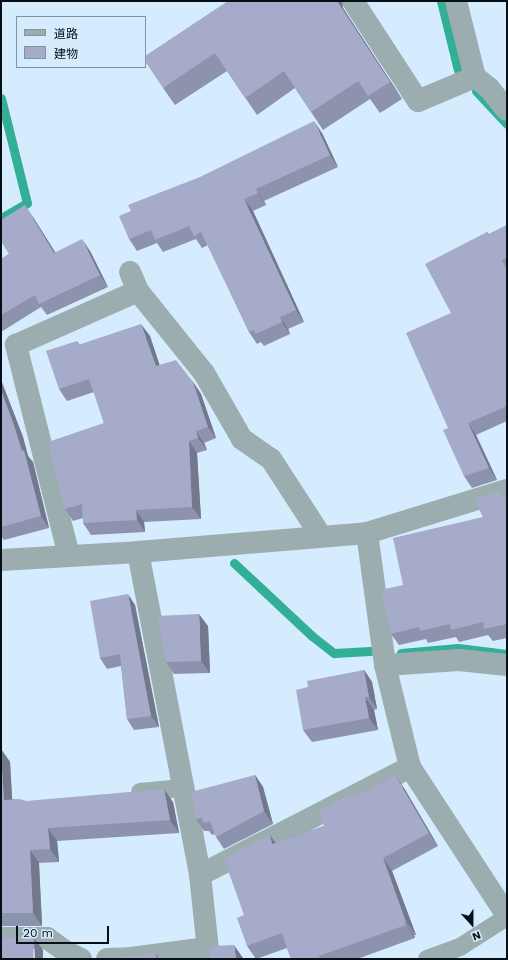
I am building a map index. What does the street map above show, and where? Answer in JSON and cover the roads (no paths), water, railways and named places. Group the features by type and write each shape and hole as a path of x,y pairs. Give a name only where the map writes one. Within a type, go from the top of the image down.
{"street":[{"path":"353,1 418,101 475,77"},
{"path":"456,1 475,77 489,88 507,110"},
{"path":"69,556 16,345 134,281 204,373 242,439 271,459 321,536"},
{"path":"1,560 138,552 366,533 507,490"},
{"path":"366,533 385,665 410,767 507,916"},
{"path":"107,959 208,954 200,875 138,552"},
{"path":"385,665 459,660 507,665"},
{"path":"200,875 410,767"},
{"path":"1,938 47,938 65,951 81,959"}],"lane":[{"path":"120,794 183,788"},
{"path":"426,959 460,947 507,916"}],"waterway":[{"path":"441,1 458,70"},
{"path":"476,91 507,124"},
{"path":"1,98 27,203 1,218"},
{"path":"234,563 312,636 334,653 370,651"},
{"path":"401,653 458,648 507,654"}]}
